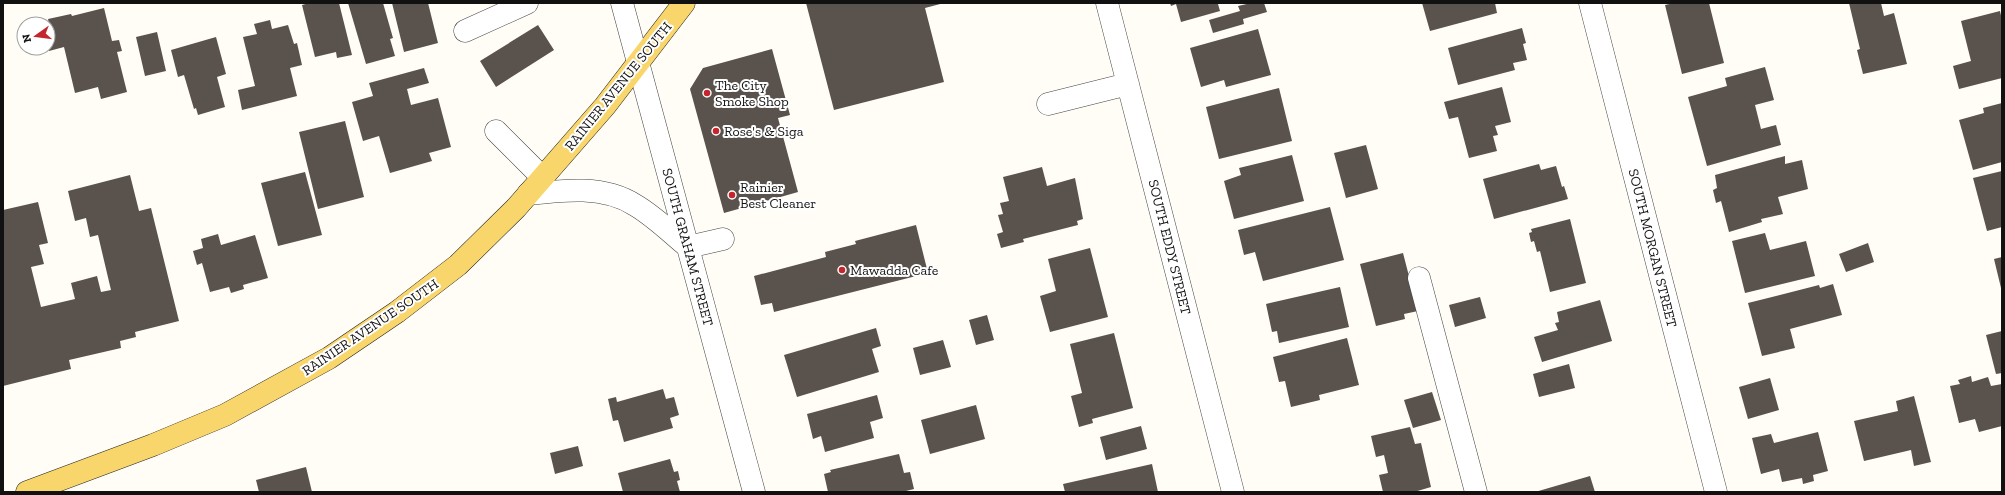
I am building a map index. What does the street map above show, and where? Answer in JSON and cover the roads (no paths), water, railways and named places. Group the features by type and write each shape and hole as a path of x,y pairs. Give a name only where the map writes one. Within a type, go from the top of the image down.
{"main road":[{"name":"RAINIER AVENUE SOUTH","path":"27,492 153,445 225,415 328,358 397,312 458,265 528,194 605,106 684,3"}],"street":[{"path":"465,32 527,3"},
{"name":"SOUTH GRAHAM STREET","path":"622,3 754,492"},
{"name":"SOUTH EDDY STREET","path":"1107,3 1233,492"},
{"name":"SOUTH MORGAN STREET","path":"1590,3 1716,492"},
{"path":"1048,104 1128,84"},
{"path":"496,132 542,177"},
{"path":"528,194 571,189 616,196 636,205 688,247 724,239"},
{"path":"1418,278 1476,492"}],"place":[{"name":"The City Smoke Shop","path":"707,93"},
{"name":"Rose's & Siga","path":"716,131"},
{"name":"Rainier Best Cleaner","path":"732,195"},
{"name":"Mawadda Cafe","path":"842,270"}]}
